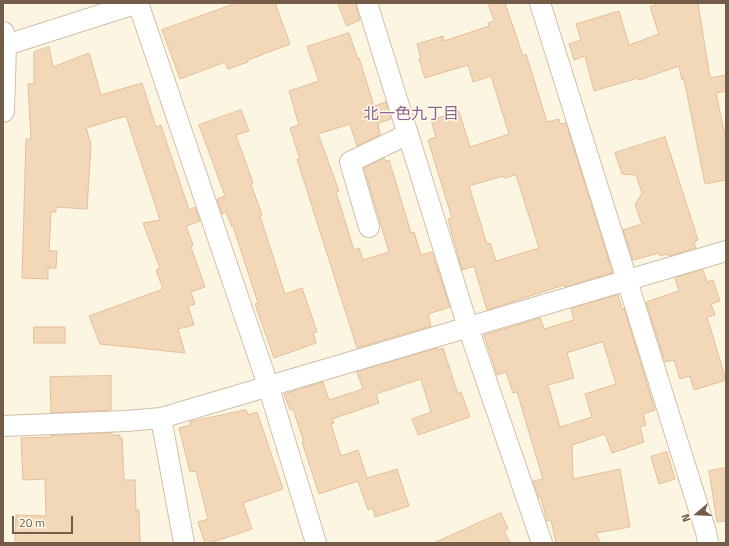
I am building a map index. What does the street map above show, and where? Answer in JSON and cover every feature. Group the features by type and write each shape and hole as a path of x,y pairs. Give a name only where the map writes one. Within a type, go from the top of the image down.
{"main road":[{"path":"3,111 4,41"}],"street":[{"path":"4,41 138,3 268,385 316,543"},
{"path":"367,3 468,328 542,543"},
{"path":"540,3 706,532 708,543"},
{"path":"369,227 350,162 408,134"},
{"path":"3,426 126,421 161,418 268,385 468,328 726,251"},
{"path":"161,418 184,543"}],"building":[{"path":"237,3 275,3 290,44 228,69 225,62 180,79 162,30"},
{"path":"338,3 355,3 360,20 347,26"},
{"path":"488,3 505,3 523,56 526,54 547,122 559,119 560,124 566,123 612,273 565,287 564,285 487,310 474,266 462,270 448,219 452,218 428,140 436,137 431,120 459,111 470,147 509,134 491,76 473,82 468,65 425,78 419,59 421,58 417,44 443,36 444,41 489,26 488,23 494,21","holes":["516,175 539,248 496,261 490,243 487,244 469,186 503,176 504,178"]},
{"path":"661,3 698,3 710,78 726,75 726,91 716,93 726,140 726,180 705,184 684,79 682,80 679,66 639,80 638,78 594,91 585,56 574,60 569,44 581,40 576,24 619,11 629,45 659,34 650,7"},
{"path":"349,33 358,59 359,58 374,106 386,102 391,119 378,123 380,135 357,146 350,124 318,134 339,191 336,192 354,250 359,248 363,260 389,252 364,168 384,158 385,161 389,160 411,233 414,232 421,255 432,252 450,307 428,314 431,326 357,348 297,159 300,159 290,128 299,125 289,91 319,81 307,47"},
{"path":"49,47 53,67 89,53 101,95 142,83 156,127 161,125 189,210 195,207 200,221 186,226 193,245 191,247 205,287 191,292 195,304 188,306 194,325 178,329 185,353 100,344 89,316 163,289 156,270 160,268 143,223 160,220 126,116 86,128 91,144 87,209 56,207 56,212 51,212 49,251 57,251 56,268 48,268 48,279 22,278 26,139 31,139 28,84 34,84 34,52"},
{"path":"241,110 249,131 236,135 253,183 251,184 262,215 260,216 285,294 302,288 317,332 313,333 316,343 274,358 255,304 258,303 233,226 232,227 226,212 222,214 217,199 225,196 199,125"},
{"path":"665,137 698,240 694,242 696,248 669,256 668,254 660,256 659,253 633,260 623,230 642,224 635,205 642,193 636,175 622,174 615,153"},
{"path":"703,270 707,282 713,280 720,301 711,304 715,315 707,317 726,380 694,390 690,376 680,379 674,360 665,362 646,302 679,291 675,278"},
{"path":"618,295 622,309 624,308 655,410 643,414 646,425 640,427 644,442 612,453 605,434 572,445 573,479 620,469 630,527 596,533 600,543 556,543 551,520 547,521 541,498 539,498 533,481 543,479 517,392 513,393 506,372 497,375 484,335 540,318 544,329 574,320 571,309","holes":["603,342 616,384 585,394 592,417 560,427 548,385 574,378 567,353"]},
{"path":"34,327 65,327 65,343 34,343"},
{"path":"438,348 438,350 443,348 458,393 461,392 470,417 418,435 412,419 431,412 421,379 376,394 379,403 332,419 334,423 331,424 341,456 358,450 367,478 397,469 409,506 375,517 373,508 368,510 358,481 319,494 293,409 290,410 284,394 323,382 329,400 363,389 357,372"},
{"path":"111,376 111,410 51,413 50,377"},
{"path":"246,410 248,415 257,412 283,489 243,503 252,529 210,543 205,543 198,522 208,519 196,471 190,472 179,428 191,425 190,422"},
{"path":"112,433 112,435 120,435 120,438 122,438 124,480 135,480 136,510 139,510 140,543 15,543 16,515 46,516 45,479 23,480 21,438"},
{"path":"667,452 675,479 659,484 651,457"},
{"path":"726,468 726,521 717,522 709,471"},
{"path":"501,513 508,529 504,531 510,543 434,543"}],"district":[{"name":"北一色九丁目","path":"411,115"}]}
